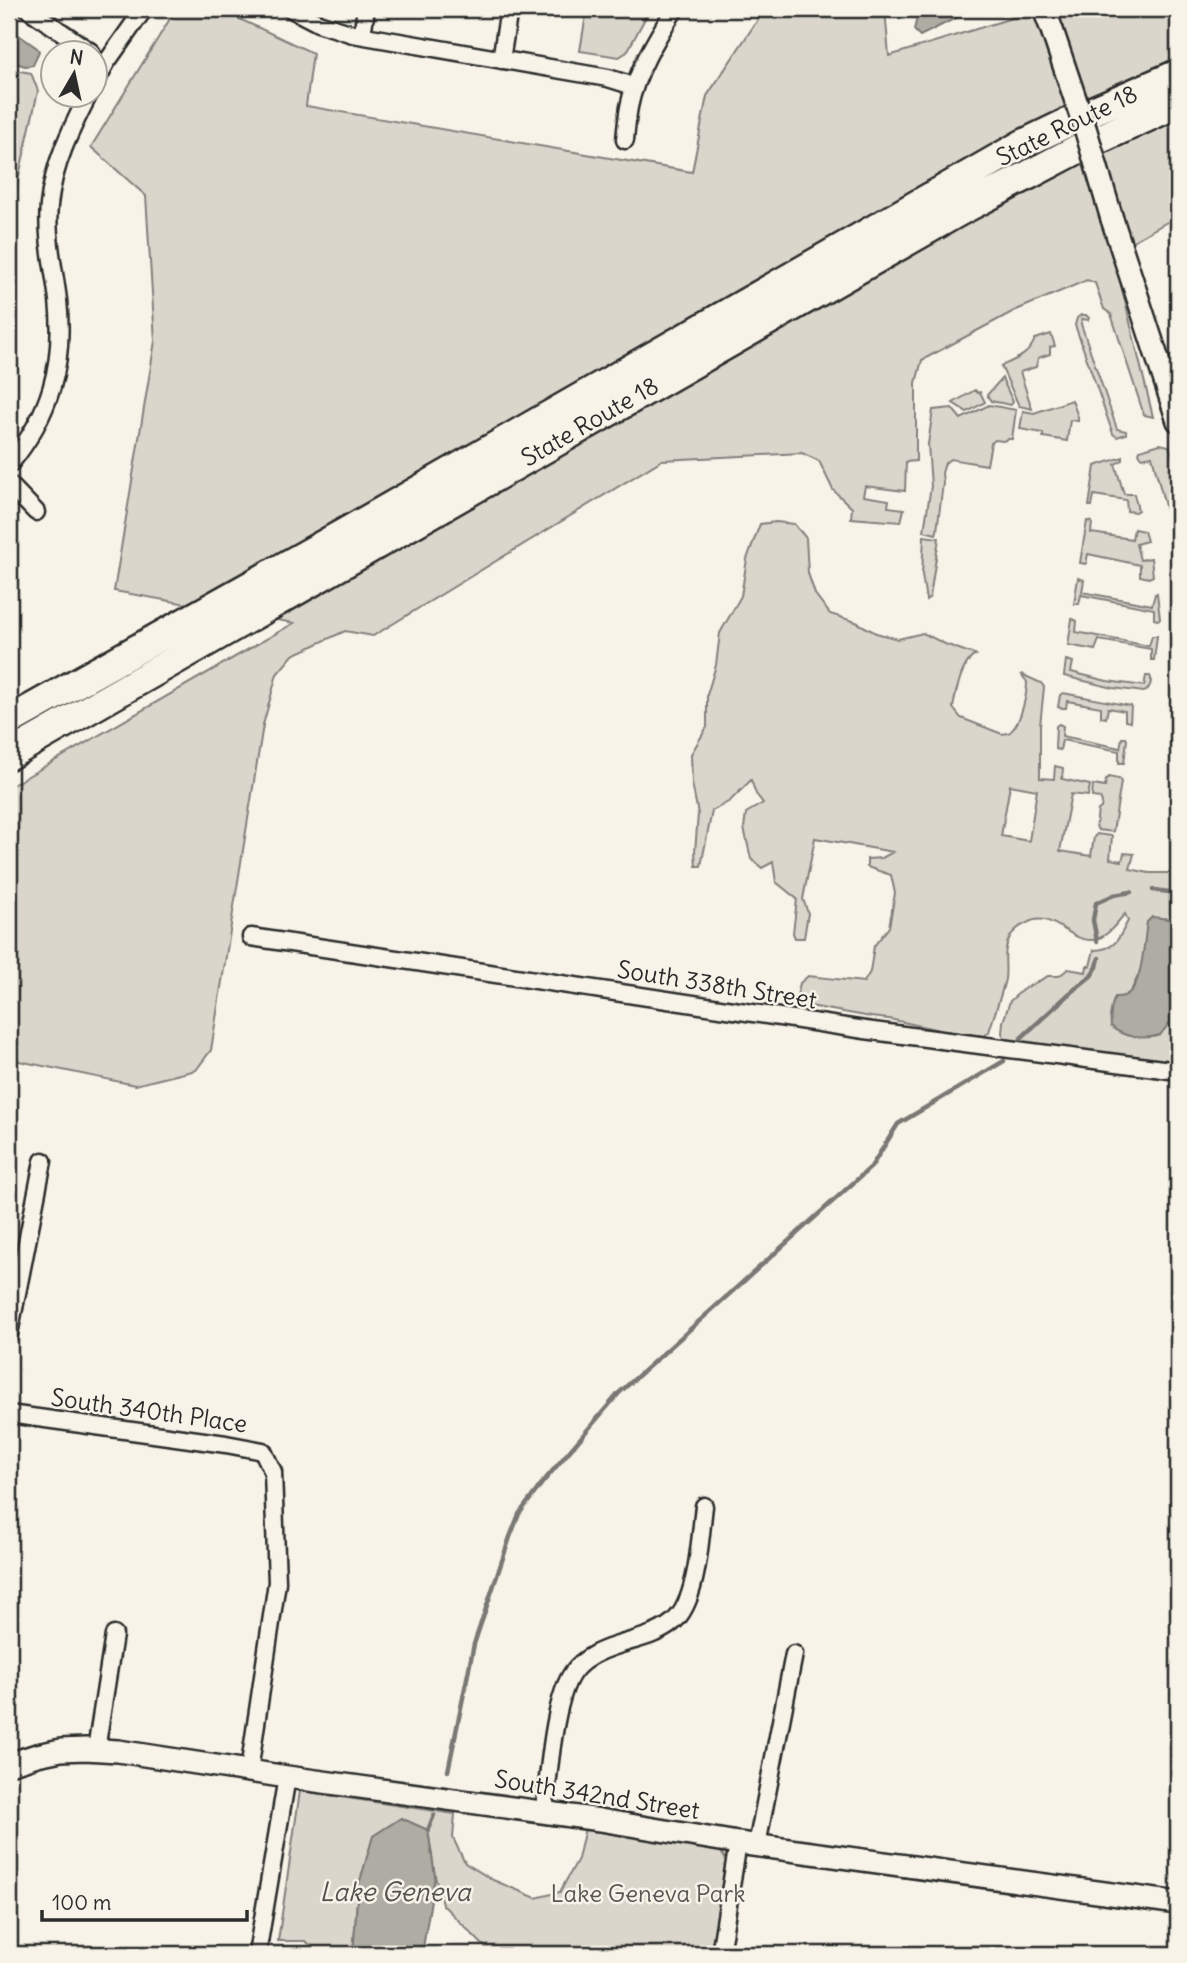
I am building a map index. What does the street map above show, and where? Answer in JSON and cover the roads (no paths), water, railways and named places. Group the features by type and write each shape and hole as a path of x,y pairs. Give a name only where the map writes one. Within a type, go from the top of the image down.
{"highway":[{"name":"State Route 18","path":"9,721 346,532 1012,150 1081,116 1178,74"},
{"name":"State Route 18","path":"9,755 970,206 1078,149 1178,103"}],"street":[{"path":"28,9 70,38"},
{"path":"108,46 144,9"},
{"path":"291,9 318,23 362,35 608,78 634,89"},
{"path":"362,35 366,9"},
{"path":"501,60 509,9"},
{"path":"625,140 628,108 634,89 656,41 675,9"},
{"path":"1044,9 1086,131 1178,421"},
{"path":"9,465 41,417 54,383 59,323 49,249 49,204 58,162 83,108"},
{"path":"9,484 36,512"},
{"name":"South 338th Street","path":"251,937 864,1030 1178,1071"},
{"path":"9,1334 43,1161"},
{"name":"South 340th Place","path":"9,1414 263,1451 272,1469 277,1582 249,1771"},
{"path":"544,1812 558,1713 573,1672 589,1657 661,1630 674,1621 684,1608 694,1572 704,1506"},
{"path":"96,1749 114,1635"},
{"path":"720,1954 794,1654"},
{"name":"South 342nd Street","path":"9,1764 49,1752 96,1749 544,1812 748,1844 1178,1903"},
{"path":"257,1954 286,1777"}],"water":[{"path":"919,9 974,9 920,36 914,30"},
{"path":"9,28 37,48 38,53 33,65 25,66 9,61"},
{"path":"1152,917 1178,920 1178,1012 1160,1035 1134,1037 1111,1026 1111,1011 1115,997 1127,995 1138,978 1147,922"},
{"name":"Lake Geneva","path":"401,1818 428,1830 435,1876 422,1954 353,1954 358,1888 373,1836"}],"waterway":[{"path":"1153,890 1178,893"},
{"path":"1097,941 1093,920 1096,903 1114,895 1131,892"},
{"path":"1021,1038 1091,976 1099,958"},
{"path":"448,1771 474,1644 519,1514 543,1482 619,1393 871,1167 898,1124 1004,1061"},
{"path":"428,1830 434,1815"}],"park label":[{"name":"Lake Geneva Park","path":"648,1894"}]}
